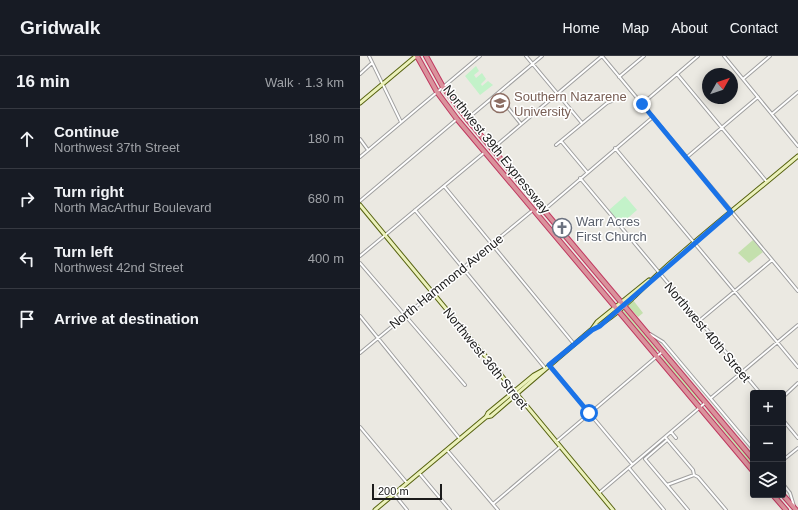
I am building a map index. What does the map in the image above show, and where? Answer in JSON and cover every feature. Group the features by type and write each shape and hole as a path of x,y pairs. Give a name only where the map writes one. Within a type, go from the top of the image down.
{"highway":[{"name":"Northwest 39th Expressway","path":"417,56 437,92 457,120 750,467"},
{"name":"Northwest 39th Expressway","path":"426,56 443,87 467,119 750,455"},
{"path":"485,152 492,149"},
{"path":"511,183 517,178"},
{"path":"533,210 540,205"},
{"path":"538,215 544,210"},
{"path":"776,498 786,510"},
{"path":"786,498 796,510"}],"main road":[{"path":"360,103 417,56"},
{"path":"486,417 491,416 517,395 543,373 549,365 592,330 597,322 616,309 798,156"},
{"name":"Northwest 36th Street","path":"360,205 613,510"},
{"path":"375,510 514,392 541,370 545,369"}],"street":[{"path":"369,56 401,122"},
{"path":"360,157 480,56"},
{"path":"526,56 582,123"},
{"path":"467,119 542,56"},
{"path":"492,149 602,56 798,292"},
{"path":"619,77 644,56"},
{"path":"642,104 698,56"},
{"path":"724,56 798,146"},
{"path":"743,79 770,56"},
{"path":"360,74 372,63"},
{"path":"677,74 767,182"},
{"path":"772,114 798,92"},
{"path":"497,94 522,124"},
{"path":"686,158 758,97"},
{"path":"556,145 582,123 612,101"},
{"path":"544,210 653,117"},
{"path":"360,201 457,120"},
{"path":"360,139 368,150"},
{"path":"561,141 587,172"},
{"path":"615,148 798,368"},
{"path":"360,256 485,152"},
{"name":"Northwest 40th Street","path":"580,178 757,390"},
{"path":"444,186 574,344"},
{"path":"415,210 545,369"},
{"name":"North Hammond Avenue","path":"360,353 377,337 433,293 533,210"},
{"path":"699,321 772,260"},
{"path":"360,263 465,385"},
{"path":"360,316 460,439"},
{"path":"711,398 798,325"},
{"name":"Northwest 39th Expressway","path":"648,334 663,342 750,445"},
{"path":"556,442 663,351"},
{"path":"549,365 632,464"},
{"path":"786,394 798,383"},
{"path":"599,493 706,403"},
{"path":"786,424 798,438"},
{"path":"360,427 407,483"},
{"path":"671,432 676,438"},
{"path":"665,437 693,470 694,475 698,477 726,510"},
{"path":"645,459 667,440"},
{"path":"493,504 560,447"},
{"path":"786,458 798,448"},
{"path":"447,450 498,510"},
{"path":"642,456 688,510"},
{"path":"628,468 664,510"},
{"path":"419,473 450,510"},
{"path":"667,485 694,475"},
{"path":"786,488 790,493 796,510"},
{"path":"394,494 407,510"}],"green space":[{"path":"476,66 479,71 474,75 476,78 482,73 486,79 481,84 482,86 488,81 493,85 480,95 465,76"},
{"path":"625,196 637,210 621,224 609,210"},
{"path":"753,240 763,252 749,263 738,253"},
{"path":"633,300 643,313 638,317 628,306"},
{"path":"621,310 624,310 658,351 655,352"},
{"path":"661,356 678,372 701,401 698,401 662,360"},
{"path":"705,408 721,424 750,458 750,463"}],"place":[{"name":"Southern Nazarene University","path":"500,103"},
{"name":"Warr Acres First Church","path":"562,228"}],"route":[{"path":"589,413 549,365 592,330 600,326 659,273 731,212 642,104"}]}
